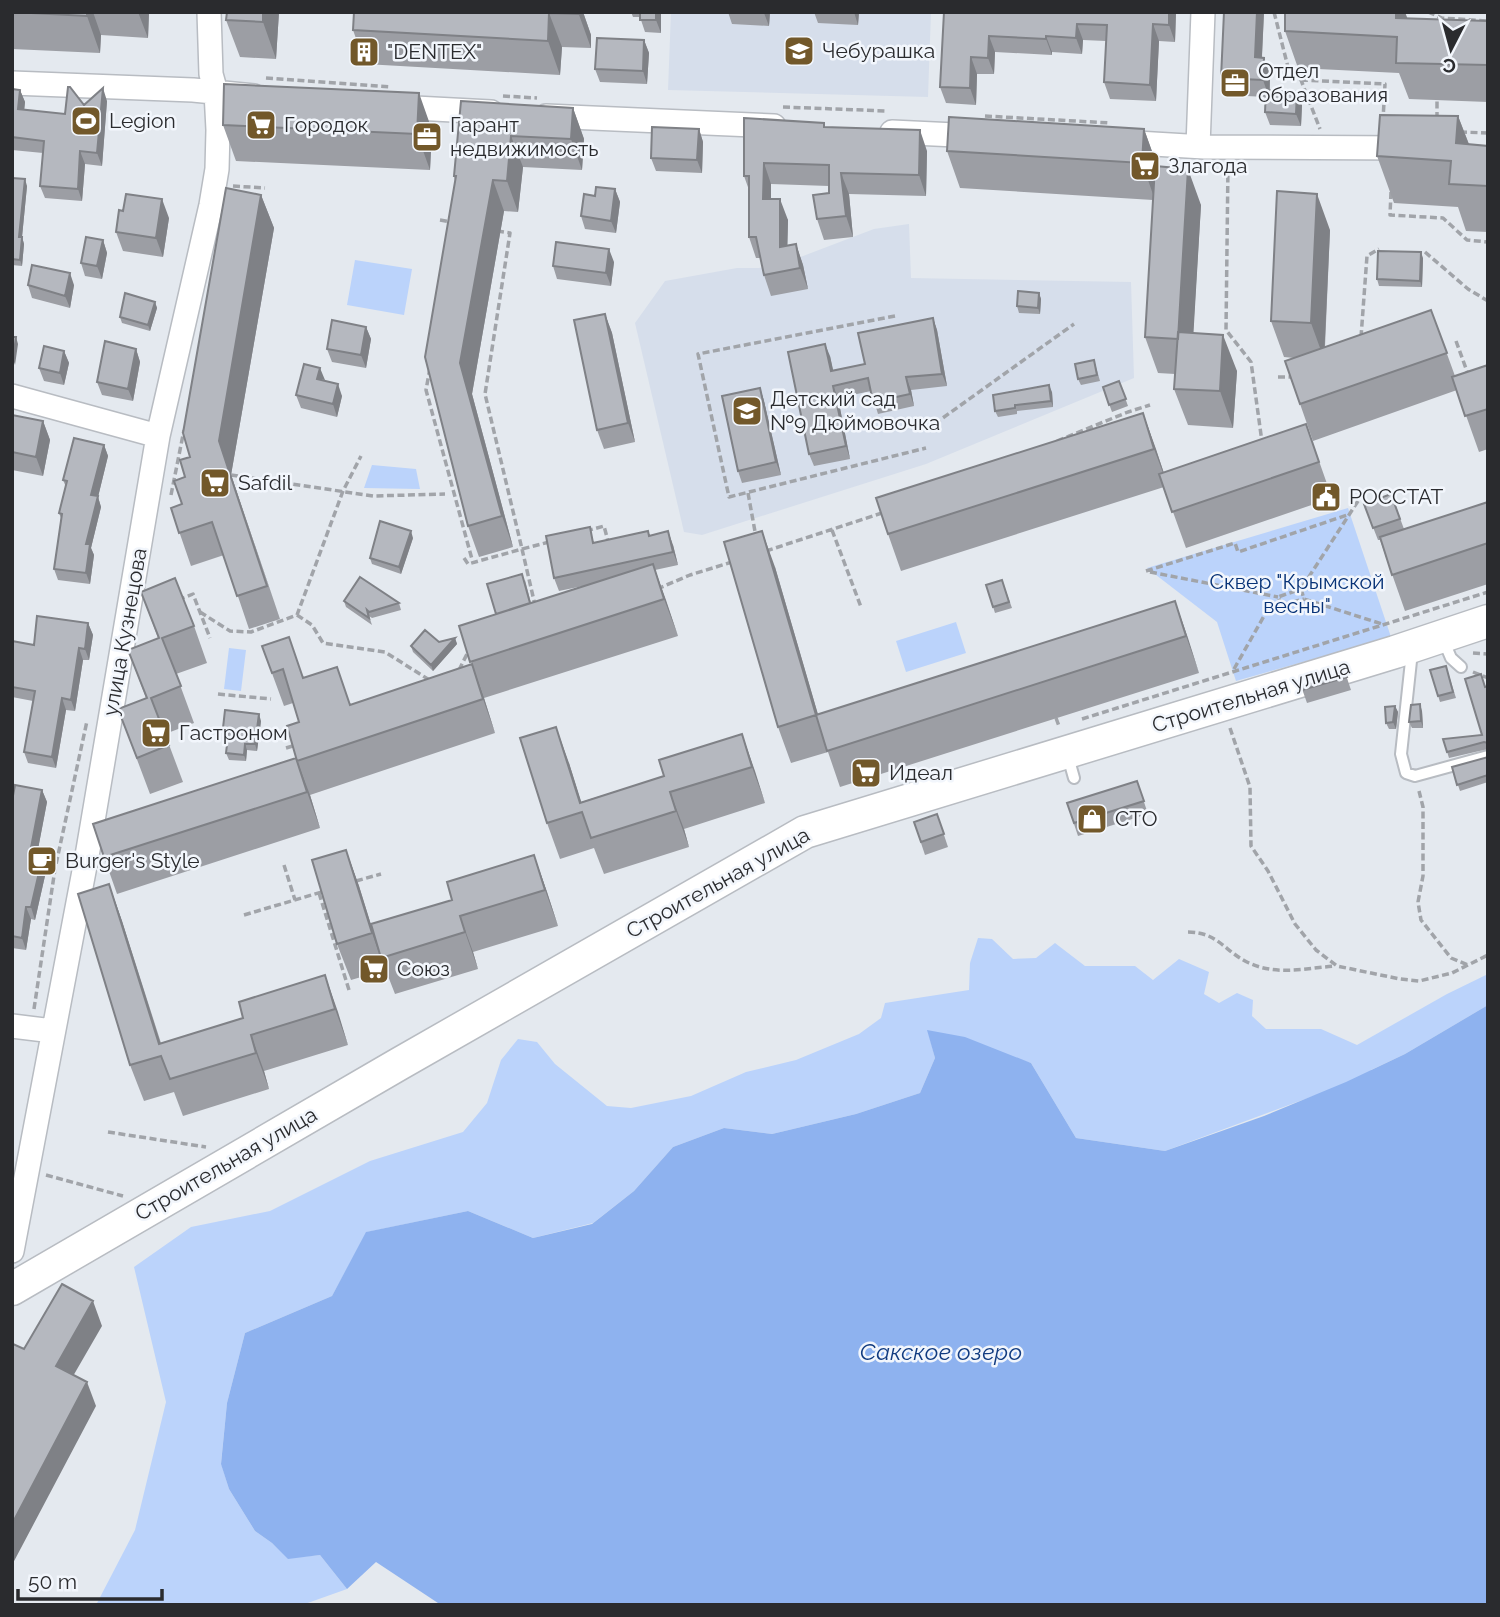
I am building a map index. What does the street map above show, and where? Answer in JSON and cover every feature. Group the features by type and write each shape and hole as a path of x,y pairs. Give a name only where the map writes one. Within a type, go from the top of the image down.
{"street":[{"name":"улица Кузнецова","path":"12,1251 89,850 158,436 217,169 218,130 216,92 211,74 209,12"},
{"path":"1198,146 1203,12"},
{"path":"12,83 216,92 270,88"},
{"path":"371,105 798,127"},
{"path":"874,131 1004,137"},
{"path":"1100,141 1198,146 1435,149"},
{"path":"12,396 158,436"},
{"name":"Строительная улица","path":"12,1289 805,832 1221,704 1399,635 1441,636 1488,621"},
{"path":"12,1026 53,1031"}],"lane":[{"path":"1399,635 1411,662 1401,754 1406,773 1415,776 1488,756"},
{"path":"1441,636 1451,658 1461,667"}],"path":[{"path":"1274,12 1288,67 1301,80 1321,132"},
{"path":"1429,12 1441,18 1488,20"},
{"path":"1301,80 1385,84 1383,132"},
{"path":"270,88 399,88"},
{"path":"494,96 542,99"},
{"path":"1437,100 1437,122"},
{"path":"772,107 887,111"},
{"path":"981,115 1115,123"},
{"path":"1222,160 1228,159 1226,330 1251,362 1262,444"},
{"path":"227,186 265,188"},
{"path":"1391,188 1390,215 1443,218 1467,240 1488,242"},
{"path":"440,220 454,223"},
{"path":"487,229 510,233 485,394 538,615"},
{"path":"1356,345 1361,338 1367,256 1379,249"},
{"path":"1425,252 1468,289 1488,301"},
{"path":"895,316 698,354 729,497 926,448"},
{"path":"926,430 1073,324"},
{"path":"1456,341 1470,377"},
{"path":"430,364 426,390 473,563"},
{"path":"1278,377 1300,377"},
{"path":"1052,443 1150,405"},
{"path":"200,612 230,631 251,632 297,615 343,491 361,456"},
{"path":"178,465 186,466"},
{"path":"231,475 373,496 444,494"},
{"path":"748,492 757,542"},
{"path":"1350,514 1238,552 1235,543 1146,571 1278,597 1301,589 1350,514 1358,501"},
{"path":"759,553 894,509"},
{"path":"581,533 604,526 610,550"},
{"path":"832,530 861,607"},
{"path":"464,558 468,564 473,563 557,539"},
{"path":"655,590 736,560"},
{"path":"1301,589 1304,599"},
{"path":"1399,635 1488,592"},
{"path":"169,604 193,594 210,638"},
{"path":"1278,597 1282,605"},
{"path":"1233,671 1268,609 1304,599 1384,625"},
{"path":"297,615 312,625 323,643 385,652 438,685"},
{"path":"454,681 470,648 482,645"},
{"path":"218,694 271,699"},
{"path":"1221,704 1250,787 1251,846 1268,871 1295,924 1316,950 1337,966"},
{"path":"1056,718 1067,752"},
{"path":"286,748 298,744"},
{"path":"1415,776 1423,807 1423,876 1418,902 1420,920 1451,957 1468,965"},
{"path":"284,864 295,900"},
{"path":"356,881 381,874"},
{"path":"244,915 331,889"},
{"path":"319,892 349,990"},
{"path":"1188,932 1213,936 1250,964 1274,970 1337,966 1419,981 1452,973 1488,955"},
{"path":"108,1132 209,1147"},
{"path":"40,1174 135,1199"}],"shaded area":[{"name":"Чебурашка","path":"671,12 931,12 928,97 668,90"},
{"path":"909,224 911,278 1131,282 1134,378 926,464 702,535 684,532 635,323 665,281 790,261 874,229"}],"green space":[{"path":"355,260 412,269 404,315 347,305"},
{"path":"372,465 416,469 420,489 364,488"},
{"name":"Сквер \"Крымской весны\"","path":"1348,508 1391,637 1236,681 1217,622 1147,568"},
{"path":"956,622 966,653 906,672 896,641"},
{"path":"229,648 246,650 241,691 224,689"},
{"path":"978,938 992,939 1013,959 1036,958 1055,943 1085,966 1135,966 1153,980 1179,959 1209,972 1204,994 1219,1003 1237,993 1253,1000 1252,1016 1266,1029 1321,1029 1357,1045 1488,974 1488,1005 1405,1054 1371,1070 1354,1144 1316,1095 1165,1151 1076,1138 1031,1063 928,1031 935,1058 920,1093 856,1114 772,1134 724,1128 673,1147 634,1191 593,1223 533,1238 468,1211 367,1232 332,1296 245,1333 227,1403 221,1463 229,1489 255,1531 288,1558 320,1555 347,1589 302,1605 96,1605 135,1530 166,1402 134,1267 191,1227 270,1211 370,1161 463,1132 487,1103 501,1060 518,1039 537,1042 555,1064 607,1106 631,1108 691,1096 746,1072 796,1060 859,1034 881,1018 885,1003 969,990 970,963"}],"water":[{"name":"Сакское озеро","path":"1488,1005 1488,1605 441,1605 376,1562 347,1589 320,1555 288,1559 255,1531 229,1489 221,1464 227,1403 245,1333 332,1296 366,1232 468,1211 533,1238 592,1224 634,1191 673,1147 724,1128 772,1134 856,1114 920,1093 935,1058 927,1030 965,1037 1031,1063 1076,1138 1165,1151 1264,1116 1346,1082 1405,1054"}],"building":[{"path":"12,12 87,12 87,16"},
{"path":"227,12 263,12 263,22 226,20"},
{"path":"354,12 578,12 578,14 549,13 548,41 353,30"},
{"path":"640,12 656,12 656,20 640,20"},
{"path":"944,12 1169,12 1169,25 1153,24 1150,85 1104,82 1107,25 1077,24 1076,38 989,36 988,58 971,57 970,88 940,87"},
{"path":"1224,12 1257,12 1255,57 1264,58 1263,80 1221,78"},
{"path":"1285,12 1396,12 1396,18 1488,21 1488,65 1396,63 1397,37 1285,31"},
{"path":"597,38 644,40 643,71 595,69"},
{"path":"224,84 419,93 417,134 223,125"},
{"path":"68,87 84,105 103,88 97,153 80,151 78,189 40,186 44,141 12,137 12,89 20,90 18,109 65,114"},
{"path":"1266,90 1297,92 1296,114 1265,112"},
{"path":"461,101 573,108 571,139 511,136 507,181 493,180 460,363 502,516 468,526 425,357 456,176"},
{"path":"1380,115 1458,116 1456,143 1488,146 1488,186 1449,184 1451,161 1377,156"},
{"path":"949,117 1144,129 1142,163 947,151"},
{"path":"744,118 824,123 824,127 920,130 919,175 841,173 846,216 817,219 813,195 829,193 829,165 764,163 763,199 780,199 780,247 796,244 800,268 764,275 756,237 749,237 749,176 744,176"},
{"path":"652,127 699,129 697,160 651,158"},
{"path":"1155,166 1188,169 1178,339 1145,337"},
{"path":"12,178 25,179 19,237 22,237 20,260 12,259"},
{"path":"596,187 615,189 611,221 581,216 584,194 595,196"},
{"path":"226,188 261,195 219,441 267,586 237,596 212,522 179,533 171,508 182,504 174,481 185,477 180,460 190,457 183,433"},
{"path":"1277,191 1317,194 1311,323 1271,321"},
{"path":"126,194 162,199 156,238 116,232 119,210 123,211"},
{"path":"86,237 103,240 97,266 81,263"},
{"path":"556,242 609,249 606,273 553,266"},
{"path":"1378,251 1421,252 1420,281 1377,279"},
{"path":"32,265 70,273 65,296 28,285"},
{"path":"1018,291 1039,293 1038,308 1017,306"},
{"path":"125,293 155,302 148,325 120,317"},
{"path":"1431,310 1447,353 1300,404 1285,361"},
{"path":"605,314 628,423 597,430 574,320"},
{"path":"933,318 942,374 906,377 910,394 873,402 868,378 833,386 846,446 809,454 788,352 825,344 831,371 865,364 858,333"},
{"path":"332,320 366,327 361,355 327,349"},
{"path":"1178,332 1223,335 1220,391 1174,389"},
{"path":"12,337 16,337 13,359 12,359"},
{"path":"105,341 136,349 128,389 97,382"},
{"path":"44,346 64,351 60,373 39,368"},
{"path":"1094,360 1097,375 1078,379 1075,364"},
{"path":"304,364 320,368 317,379 338,384 333,404 296,395"},
{"path":"1488,365 1488,409 1465,416 1452,377"},
{"path":"1119,381 1126,399 1109,405 1103,387"},
{"path":"1049,385 1051,401 1015,405 1015,408 995,411 993,395"},
{"path":"760,388 776,462 738,471 722,396"},
{"path":"1143,413 1154,449 888,534 876,498"},
{"path":"12,415 43,421 36,457 12,452"},
{"path":"1306,424 1319,462 1172,512 1159,474"},
{"path":"74,438 104,445 91,495 98,496 86,544 90,544 86,573 54,569 62,514 59,513 67,481 63,480"},
{"path":"1391,494 1400,519 1373,528 1364,504"},
{"path":"1488,502 1488,543 1392,575 1380,537"},
{"path":"380,521 411,531 399,567 370,558"},
{"path":"590,527 593,543 648,531 649,536 668,531 673,552 554,578 546,536"},
{"path":"762,531 816,715 778,727 724,542"},
{"path":"653,564 664,599 470,662 459,626"},
{"path":"522,574 530,603 496,614 487,584"},
{"path":"360,577 399,603 369,612 367,610 369,618 344,601"},
{"path":"175,578 194,626 162,638 181,686 151,698 169,745 137,758 118,709 147,698 128,650 159,638 141,592"},
{"path":"1002,580 1009,602 993,607 986,585"},
{"path":"1175,601 1186,636 827,751 816,715"},
{"path":"37,616 88,623 85,649 79,648 71,700 62,698 52,757 24,752 35,691 12,687 12,641 34,645"},
{"path":"425,630 439,642 455,638 431,665 411,646"},
{"path":"289,637 303,678 337,667 350,705 472,664 483,699 297,761 287,726 299,722 283,669 272,673 262,646"},
{"path":"1446,666 1453,692 1438,696 1430,670"},
{"path":"1345,672 1347,677 1302,690 1301,686"},
{"path":"1481,674 1485,687 1488,686 1488,743 1447,752 1443,739 1482,735 1465,679"},
{"path":"1420,704 1421,721 1409,722 1411,705"},
{"path":"1395,706 1393,722 1386,723 1385,707"},
{"path":"225,710 259,714 255,744 245,744 244,755 226,753 229,728 223,728"},
{"path":"556,727 580,803 664,776 659,760 742,734 752,767 670,792 676,811 591,838 582,812 547,823 520,738"},
{"path":"1488,757 1488,775 1457,785 1452,767"},
{"path":"296,758 307,792 104,857 93,824"},
{"path":"1137,781 1144,801 1074,823 1067,803"},
{"path":"15,785 42,790 30,853 43,855 31,907 26,907 22,938 12,936 12,801"},
{"path":"937,814 944,834 921,842 914,822"},
{"path":"346,850 372,933 337,944 312,860"},
{"path":"534,855 545,890 460,916 465,932 381,958 371,924 452,900 447,882"},
{"path":"109,884 159,1044 243,1018 239,1002 325,975 335,1009 251,1035 256,1053 170,1079 161,1056 130,1065 78,894"},
{"path":"62,1284 93,1301 56,1366 87,1382 12,1524 12,1345 24,1349"}],"place":[{"name":"Чебурашка","path":"799,51"},
{"name":"\"DENTEX\"","path":"364,52"},
{"name":"Отдел образования","path":"1235,83"},
{"name":"Legion","path":"86,121"},
{"name":"Городок","path":"261,125"},
{"name":"Гарант недвижимость","path":"427,137"},
{"name":"Злагода","path":"1145,166"},
{"name":"Детский сад №9 Дюймовочка","path":"747,411"},
{"name":"Safdil","path":"215,483"},
{"name":"РОССТАТ","path":"1326,497"},
{"name":"Гастроном","path":"156,733"},
{"name":"Идеал","path":"866,773"},
{"name":"СТО","path":"1092,819"},
{"name":"Burger's Style","path":"42,861"},
{"name":"Союз","path":"374,969"}]}
